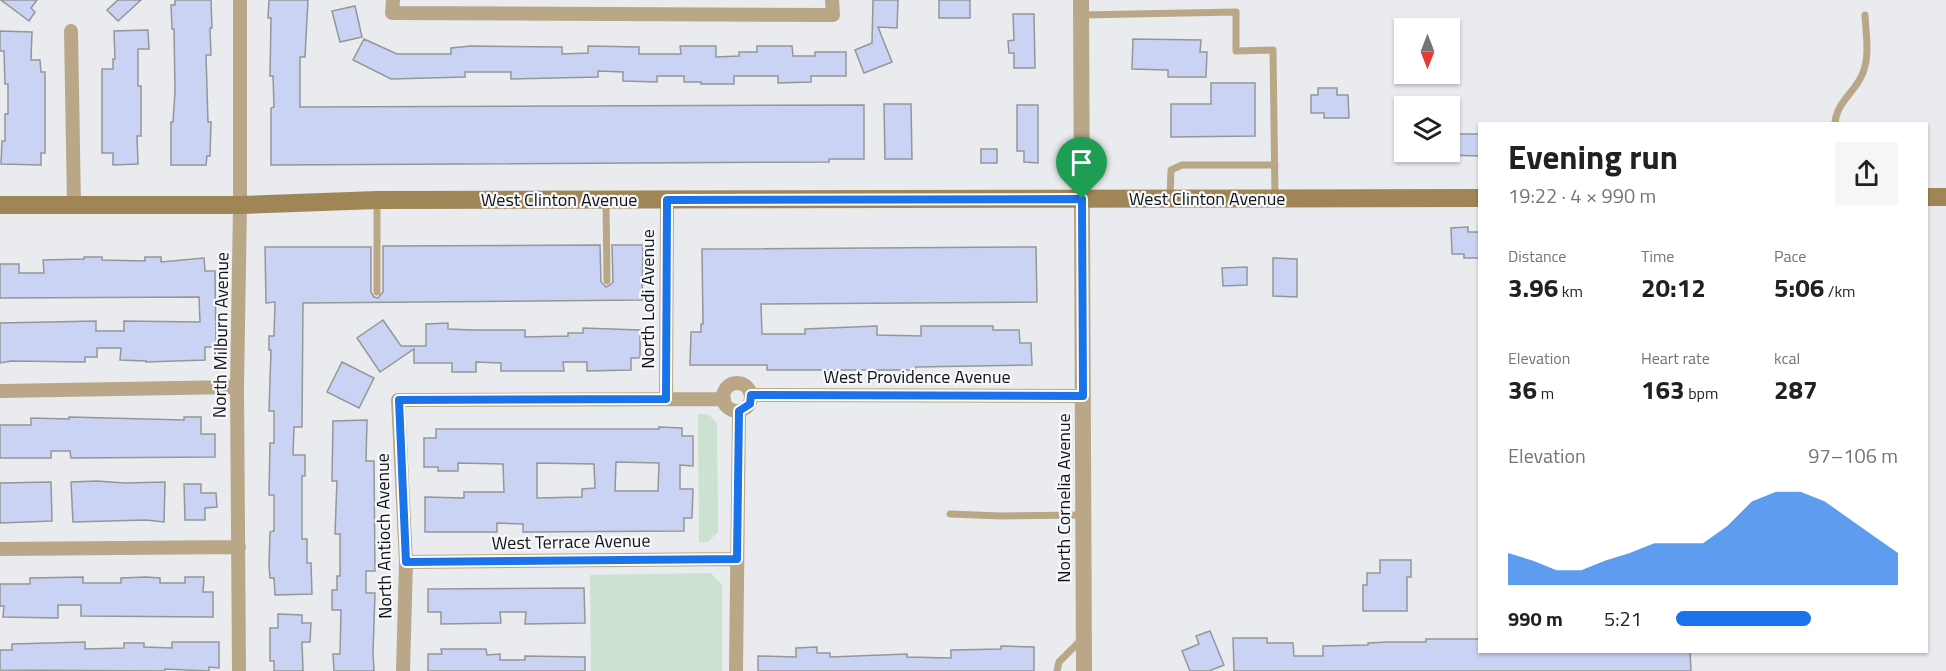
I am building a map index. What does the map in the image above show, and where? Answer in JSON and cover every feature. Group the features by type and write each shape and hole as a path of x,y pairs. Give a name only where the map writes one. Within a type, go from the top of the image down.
{"main road":[{"path":"1928,197 1946,197"},
{"name":"West Clinton Avenue","path":"0,205 240,205 377,200 1478,198"}],"street":[{"name":"North Milburn Avenue","path":"239,671 237,387 240,0"},
{"path":"393,6 833,15 832,0"},
{"name":"North Cornelia Avenue","path":"1081,7 1084,671"},
{"path":"71,31 74,205"},
{"name":"North Lodi Avenue","path":"666,399 667,200"},
{"path":"738,384 747,387 751,395 750,404 739,411 727,407 724,399 729,386 738,384"},
{"path":"0,391 237,387"},
{"name":"West Providence Avenue","path":"751,395 1083,396"},
{"path":"666,399 724,399"},
{"name":"North Antioch Avenue","path":"403,671 406,562 399,400 666,399"},
{"path":"736,671 739,411"},
{"path":"0,549 239,547"},
{"name":"West Terrace Avenue","path":"406,562 737,559"}],"lane":[{"path":"1081,7 1236,12 1236,51 1272,50 1275,198"},
{"path":"1835,122 1836,112 1860,78 1867,60 1865,15"},
{"path":"1170,199 1171,171 1182,165 1275,165"},
{"path":"377,200 378,292"},
{"path":"606,200 607,281"},
{"path":"950,514 1083,515"},
{"path":"1057,671 1059,662 1084,637"}],"green space":[{"path":"698,414 708,414 717,423 718,532 708,542 699,542"},
{"path":"711,573 722,585 722,671 591,671 590,575"}],"building":[{"path":"1,0 37,0 31,8 35,12 29,21"},
{"path":"118,0 141,0 118,21 107,10"},
{"path":"175,0 211,0 211,55 206,55 208,122 211,122 210,156 207,156 206,165 171,165 171,122 173,122 175,91 174,29 172,29 171,5 175,5"},
{"path":"269,0 308,0 305,57 300,57 300,107 864,105 864,159 829,159 829,162 271,165 271,108 274,107 273,76 270,76"},
{"path":"873,0 898,0 897,28 878,27 892,62 864,73 855,50 872,43"},
{"path":"939,0 970,0 970,18 939,18"},
{"path":"355,6 362,37 340,42 332,11"},
{"path":"1013,14 1034,14 1035,68 1014,68 1014,53 1009,53 1008,41 1014,40"},
{"path":"148,30 149,49 138,49 141,136 137,136 138,164 113,165 113,153 102,153 102,69 113,69 114,31"},
{"path":"0,31 32,32 31,60 40,60 41,72 45,72 45,153 41,153 41,165 1,164 2,141 5,141 5,114 8,114 8,84 5,84 4,51 0,51"},
{"path":"364,39 397,54 451,54 451,48 471,46 562,47 562,54 588,53 588,46 639,47 639,54 681,54 680,46 716,46 716,57 739,56 739,52 757,52 757,46 792,46 793,56 815,56 815,52 846,52 846,76 811,76 811,82 778,83 778,76 734,76 734,84 684,82 684,76 657,76 657,82 623,81 623,72 598,71 598,77 511,79 511,72 465,72 465,77 391,79 353,60"},
{"path":"1133,39 1201,40 1200,52 1207,52 1206,77 1168,77 1168,70 1132,69"},
{"path":"1211,83 1255,83 1255,136 1171,137 1171,104 1211,104"},
{"path":"1318,88 1337,88 1337,95 1348,95 1349,118 1324,118 1324,113 1311,113 1311,95 1318,95"},
{"path":"884,104 911,104 912,159 885,159"},
{"path":"1017,105 1038,105 1038,163 1024,162 1024,151 1017,151"},
{"path":"1460,134 1478,134 1478,156 1460,155"},
{"path":"981,149 997,149 997,163 981,163"},
{"path":"1468,227 1468,232 1478,232 1478,258 1464,258 1464,254 1452,254 1451,228"},
{"path":"600,245 601,282 606,287 613,282 612,245 643,245 642,300 303,303 302,427 294,427 293,455 305,455 305,476 302,476 302,539 307,539 307,563 311,563 312,594 275,595 274,578 270,578 269,565 270,532 274,531 274,495 269,495 270,443 274,443 274,411 269,411 271,350 269,350 269,336 274,336 275,302 266,303 265,247 371,247 371,292 374,297 378,298 383,292 383,246"},
{"path":"1036,247 1037,302 761,304 762,334 805,334 805,329 877,326 877,335 921,336 921,326 993,326 993,330 1019,330 1020,343 1031,343 1032,365 916,367 915,370 767,370 767,365 690,365 691,332 701,332 701,324 703,324 702,249"},
{"path":"84,257 102,257 102,260 145,261 145,257 161,257 161,262 204,258 205,271 215,271 216,347 205,347 205,360 146,362 120,360 121,348 97,348 97,357 85,357 85,362 11,361 0,363 0,323 96,321 96,331 124,331 124,321 200,322 199,297 0,298 0,264 19,264 19,273 44,273 43,260 84,259"},
{"path":"1273,258 1297,259 1297,297 1273,296"},
{"path":"1247,267 1247,285 1223,286 1222,268"},
{"path":"383,320 401,346 426,346 426,324 448,323 448,329 525,330 525,337 568,336 568,333 583,333 583,328 640,330 640,358 631,358 631,370 587,371 587,362 563,362 564,371 501,371 501,363 476,362 476,372 452,372 452,363 414,363 414,349 380,372 357,338"},
{"path":"342,362 374,378 359,408 327,392"},
{"path":"69,417 184,420 184,417 201,417 201,434 215,434 215,457 71,458 70,451 51,451 51,458 0,458 0,425 31,425 31,418 69,419"},
{"path":"367,420 366,461 374,461 375,571 366,571 366,593 375,593 374,671 334,671 333,654 340,654 341,610 332,610 332,590 337,590 337,576 340,576 340,534 335,534 337,481 332,481 333,421"},
{"path":"659,427 682,428 682,436 693,436 693,466 680,465 680,489 693,489 692,518 684,518 684,531 523,532 523,524 497,523 497,532 425,532 425,497 464,498 464,492 504,492 503,464 458,463 458,471 438,471 438,467 424,467 424,438 436,438 436,429 659,429","holes":["616,462 659,463 658,491 615,491","537,463 594,464 595,488 582,489 582,497 537,498"]},
{"path":"51,482 52,521 0,523 0,483"},
{"path":"71,482 165,482 164,522 146,520 73,522"},
{"path":"184,484 201,484 201,493 216,493 217,507 205,508 205,520 185,520"},
{"path":"1380,560 1411,560 1411,577 1407,577 1407,611 1363,611 1363,585 1367,585 1367,573 1380,573"},
{"path":"83,577 83,583 121,583 121,578 146,577 160,578 160,583 185,583 185,577 204,577 203,592 213,592 213,617 81,616 81,605 58,605 58,618 3,617 4,606 0,606 0,584 30,584 30,578"},
{"path":"584,588 585,623 525,624 526,612 500,612 501,623 441,624 441,612 428,612 428,589"},
{"path":"278,614 302,615 302,623 311,623 310,642 302,642 303,671 274,671 274,661 270,661 270,628 278,628"},
{"path":"1210,631 1224,665 1209,671 1190,671 1182,651 1199,644 1196,636"},
{"path":"1233,638 1267,638 1267,643 1293,643 1294,656 1323,656 1323,646 1426,642 1426,639 1478,639 1478,653 1690,653 1691,671 1234,671"},
{"path":"85,642 85,649 124,648 124,643 144,643 144,647 172,648 172,642 219,642 219,668 209,667 209,671 0,670 0,650 12,650 12,644"},
{"path":"1001,646 1034,647 1034,671 758,671 758,656 796,657 796,648 817,647 817,653 830,653 830,657 907,654 907,657 951,658 951,650 1001,649"},
{"path":"441,649 486,649 487,655 500,654 500,660 525,660 525,656 585,657 585,671 428,671 428,654 442,654"}],"route":[{"path":"1082,199 1083,396 751,395 750,404 739,411 737,559 406,562 399,400 666,399 667,200 1082,199"}]}
